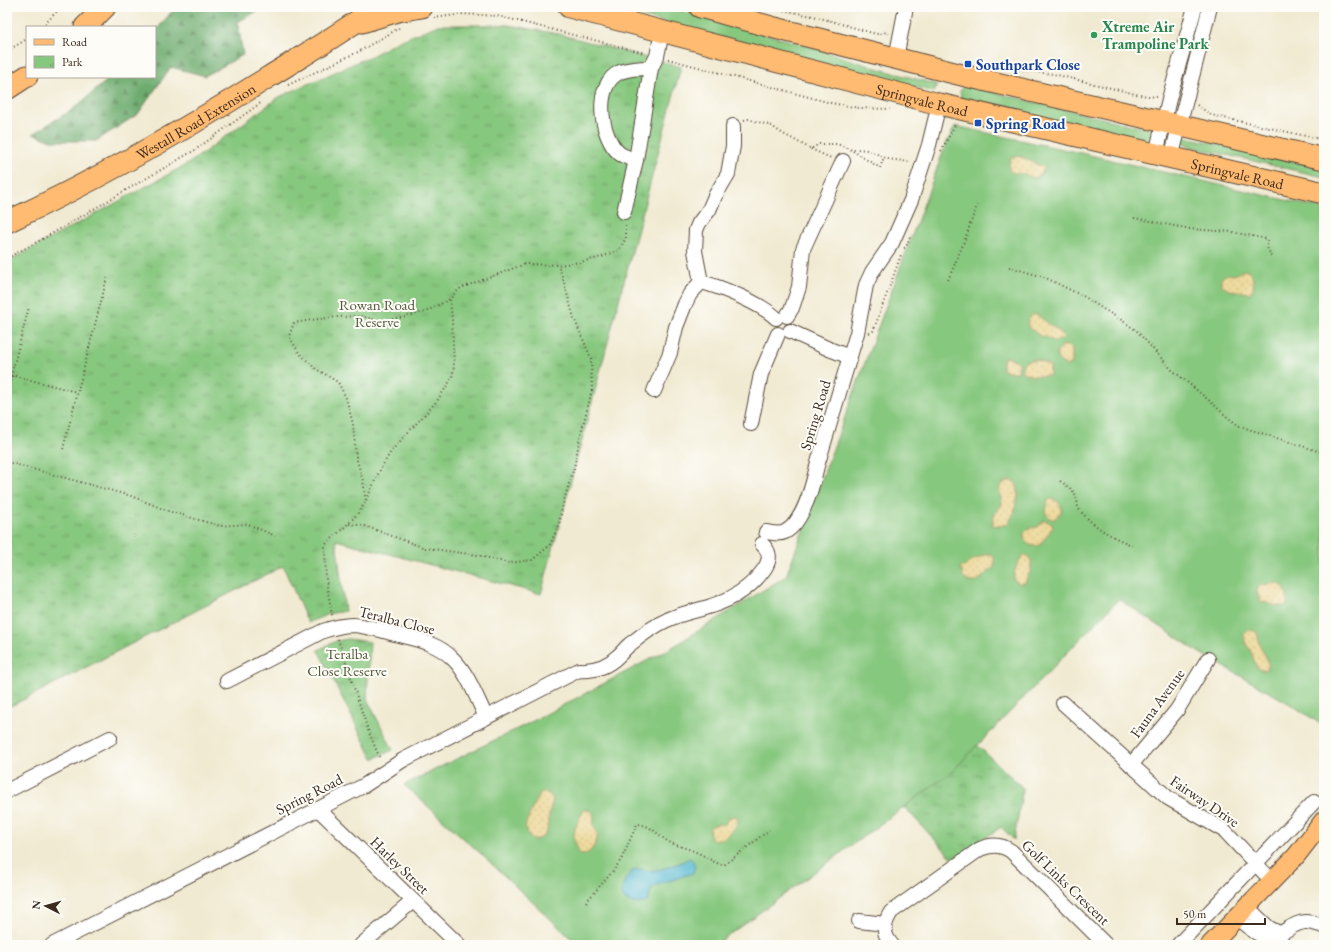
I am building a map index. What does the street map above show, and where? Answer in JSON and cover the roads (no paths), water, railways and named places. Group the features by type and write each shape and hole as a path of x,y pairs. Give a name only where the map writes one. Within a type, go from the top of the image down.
{"highway":[{"path":"86,26 105,7"},
{"name":"Westall Road Extension","path":"7,222 52,201 150,149 207,116 352,25 377,7"},
{"path":"352,25 398,11 422,7"},
{"name":"Springvale Road","path":"569,7 939,104 1324,193"},
{"path":"700,7 782,29 897,50 948,71 1324,158"},
{"path":"939,104 948,71"},
{"path":"7,90 26,77"}],"main road":[{"path":"1210,945 1296,856 1324,820"},
{"path":"1296,856 1324,837"}],"street":[{"path":"897,50 906,7"},
{"path":"1163,156 1171,123 1169,99 1195,7"},
{"path":"1171,123 1185,102 1210,7"},
{"path":"624,212 636,160 651,68 657,56 662,32"},
{"path":"636,160 620,154 608,139 602,119 602,100 606,84 619,72 637,68 651,68"},
{"name":"Spring Road","path":"52,945 365,785 403,760 579,670 594,670 613,660 628,646 667,620 733,598 756,579 768,562 770,556 764,538 785,532 796,521 803,509 811,489 857,333 866,285 872,272 888,250 898,231 917,186 930,145 939,104"},
{"path":"701,282 695,251 696,232 699,223 709,210 715,196 728,174 733,146 733,126"},
{"path":"782,317 792,308 799,287 803,249 842,162"},
{"path":"701,282 717,286 782,317 791,323 761,374 751,424"},
{"path":"654,391 670,353 676,327 685,304 690,294 701,282"},
{"path":"784,333 850,357"},
{"name":"Teralba Close","path":"227,681 323,631 347,626 370,627 422,641 449,655 458,664 486,718"},
{"name":"Fauna Avenue","path":"1131,765 1177,710 1208,660"},
{"name":"Fairway Drive","path":"1063,703 1168,798 1225,831 1272,881"},
{"path":"7,791 110,738"},
{"path":"1178,945 1314,802"},
{"name":"Harley Street","path":"318,809 459,945"},
{"name":"Golf Links Crescent","path":"885,924 891,912 980,849 987,846 998,846 1012,851 1106,945"},
{"path":"361,945 413,901"},
{"path":"1242,912 1260,934 1265,936 1281,934 1306,922 1324,926"},
{"path":"859,921 885,924 885,935 892,945"}],"water":[{"path":"689,858 694,863 695,869 693,873 654,886 651,889 647,902 636,903 624,899 622,895 623,885 632,871 641,869 652,871 659,870 680,863"}],"place":[{"name":"Xtreme Air Trampoline Park","path":"1094,35"},
{"name":"Southpark Close","path":"968,64"},
{"name":"Spring Road","path":"978,123"}],"park label":[{"name":"Rowan Road Reserve","path":"377,312"},
{"name":"Teralba Close Reserve","path":"347,662"}]}
